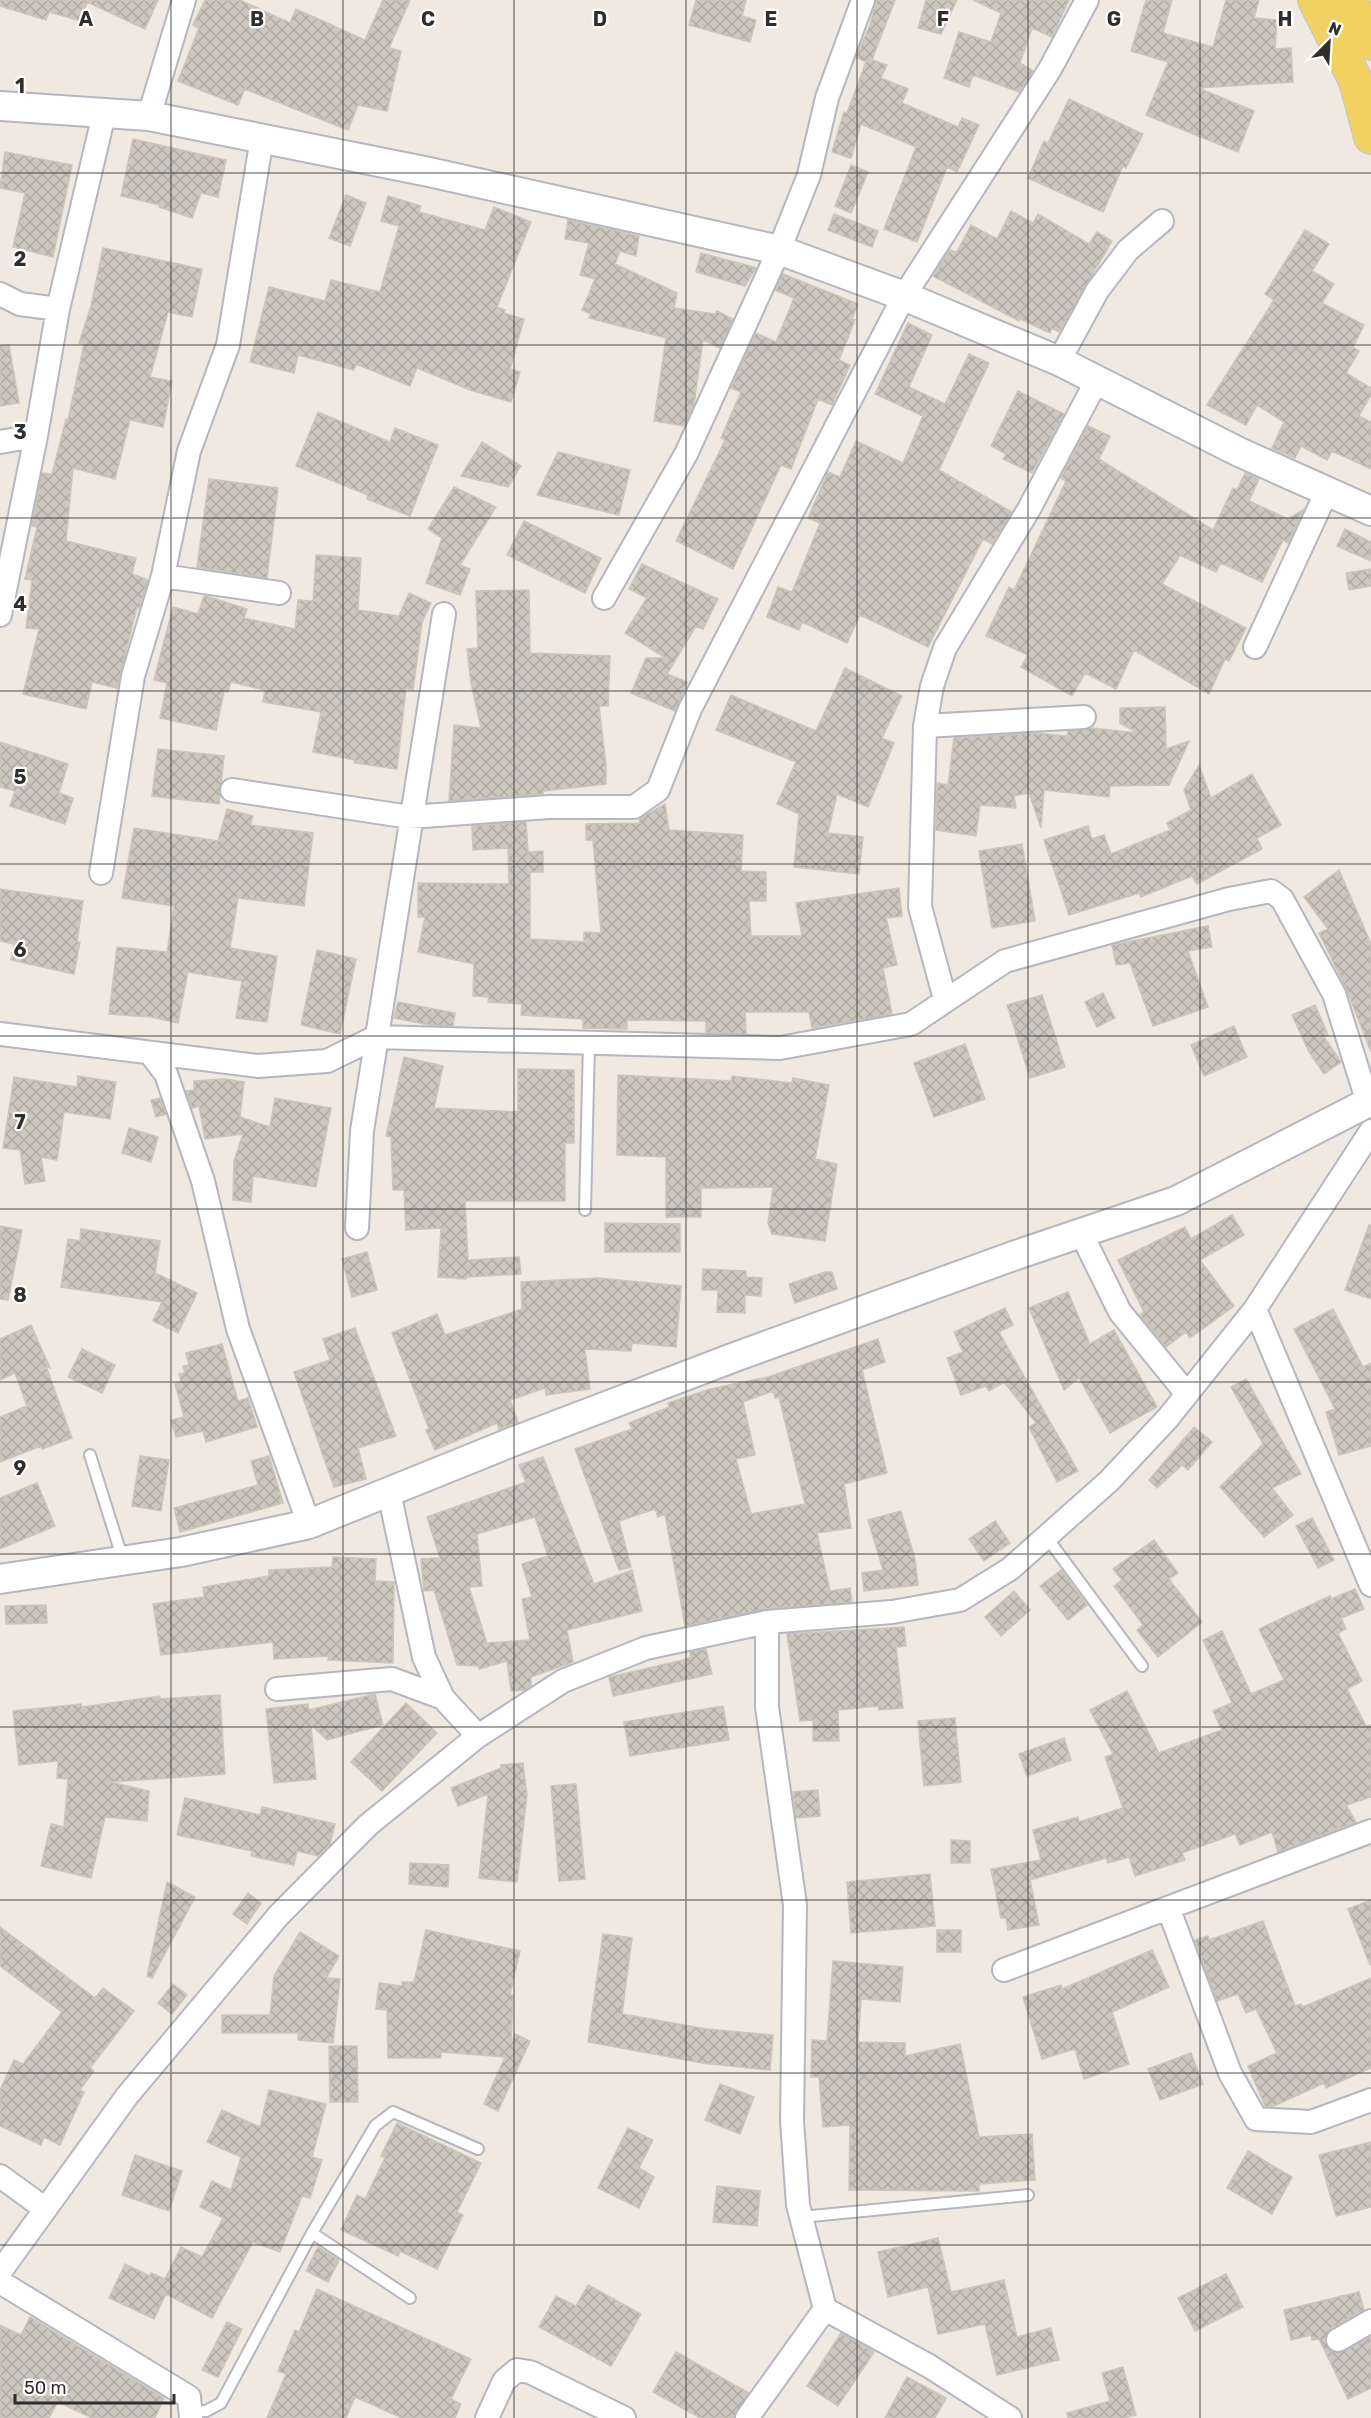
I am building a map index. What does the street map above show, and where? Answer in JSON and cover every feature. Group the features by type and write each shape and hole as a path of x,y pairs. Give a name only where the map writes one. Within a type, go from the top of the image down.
{"main road":[{"path":"1315,0 1356,81 1371,137"},
{"path":"1350,0 1371,43"}],"street":[{"path":"149,116 184,0"},
{"path":"604,598 686,454 779,250 809,176 827,98 863,0"},
{"path":"232,790 410,817 549,807 634,807 658,790 690,709 904,296 1050,69 1087,0"},
{"path":"0,106 149,116 622,213 779,250 904,296 1059,361 1239,452 1371,511"},
{"path":"0,615 36,436 58,309 104,114"},
{"path":"101,873 133,676 163,576 189,451 228,345 262,138"},
{"path":"1059,361 1097,291 1128,250 1162,220"},
{"path":"0,294 20,304 58,309"},
{"path":"945,999 920,907 924,726 932,686 945,648 1029,509 1097,380"},
{"path":"0,442 36,436"},
{"path":"1255,647 1327,491"},
{"path":"163,576 279,592"},
{"path":"357,1228 362,1131 444,614"},
{"path":"924,726 1084,717"},
{"path":"0,1034 258,1066 327,1060 376,1037 780,1048 911,1024 945,999 1005,961 1229,898 1271,891 1282,899 1334,994 1369,1102 1176,1201 723,1362 309,1524 181,1552 0,1579"},
{"path":"150,1053 166,1074 203,1181 238,1329 309,1524"},
{"path":"0,2272 127,2096 279,1915 368,1826 478,1736 563,1681 636,1652 767,1622 892,1612 960,1600 1010,1569 1045,1535 1109,1480 1187,1394 1255,1309 1371,1131"},
{"path":"1081,1233 1120,1312 1187,1394"},
{"path":"1255,1309 1371,1585"},
{"path":"389,1492 424,1658 443,1698 478,1736"},
{"path":"767,1622 767,1707 795,1905 792,2121 798,2205 825,2309 929,2366 1010,2418"},
{"path":"277,1689 392,1679 443,1698"},
{"path":"1004,1970 1169,1910 1371,1831"},
{"path":"1169,1910 1230,2073 1256,2119 1311,2122 1371,2100"},
{"path":"0,2176 44,2208"},
{"path":"0,2282 189,2397 191,2415"},
{"path":"747,2418 825,2309"},
{"path":"1338,2340 1371,2321"},
{"path":"487,2418 504,2381 517,2370 530,2372 624,2418"}],"lane":[{"path":"585,1210 589,1042"},
{"path":"90,1455 123,1561"},
{"path":"1045,1535 1142,1666"},
{"path":"191,2415 206,2411 220,2403 312,2233 375,2126 393,2112 478,2149"},
{"path":"801,2217 1028,2194"},
{"path":"312,2233 410,2298"}],"building":[{"path":"0,0 158,0 145,29 87,2 81,21 49,12 46,20 0,6"},
{"path":"205,0 240,0 290,23 296,9 365,40 383,0 410,0 389,48 401,51 387,111 358,105 348,130 245,89 238,105 178,81 199,28 193,25"},
{"path":"696,0 746,0 742,16 756,20 750,42 689,25"},
{"path":"876,0 895,0 872,60 887,65 881,78 908,89 902,103 958,127 962,118 979,125 957,172 947,167 917,242 884,229 916,147 861,124 851,158 832,152 844,112 847,113 866,62 856,57 870,25"},
{"path":"926,0 957,0 941,34 918,28"},
{"path":"973,0 1069,0 1052,37 1032,28 1020,63 1033,71 1019,92 973,75 969,87 944,78 959,32 991,42 1001,13"},
{"path":"1146,0 1172,0 1163,33 1213,47 1226,0 1259,0 1254,18 1277,20 1275,49 1291,48 1293,82 1198,88 1254,111 1238,152 1146,115 1168,62 1131,51"},
{"path":"1069,99 1143,134 1126,168 1123,166 1103,212 1028,178 1044,141 1048,143"},
{"path":"133,139 226,160 218,197 201,193 192,218 159,207 160,205 121,196"},
{"path":"5,152 72,165 53,257 13,247 25,193 0,188"},
{"path":"851,165 868,172 851,213 835,206"},
{"path":"346,195 366,203 350,246 329,238"},
{"path":"388,196 421,206 419,212 485,230 494,207 531,222 497,307 505,310 504,313 524,319 510,369 520,372 511,402 470,390 417,368 410,386 356,364 354,370 298,355 294,373 250,362 269,287 325,301 331,280 380,292 399,226 381,221"},
{"path":"1011,211 1033,223 1038,214 1089,244 1097,232 1112,241 1059,332 1052,328 1050,333 1020,319 1019,321 933,276 950,250 956,252 958,250 971,225 997,239"},
{"path":"834,214 878,231 872,247 828,230"},
{"path":"568,220 639,236 636,256 620,251 615,264 677,293 674,308 715,314 717,311 733,319 720,348 703,340 694,404 684,426 654,421 666,338 589,318 591,314 582,310 595,279 580,275 589,243 565,239"},
{"path":"1305,230 1329,244 1312,271 1334,284 1322,303 1364,325 1353,347 1359,351 1346,373 1371,388 1371,395 1359,416 1371,422 1371,469 1332,451 1327,460 1301,446 1295,458 1272,448 1284,422 1257,405 1246,425 1207,405 1274,300 1265,294"},
{"path":"103,248 202,269 192,317 168,312 150,377 172,381 163,427 130,420 115,479 73,468 66,541 136,558 132,574 148,580 139,608 137,607 117,688 92,682 86,709 23,694 39,629 26,628 32,580 25,579 37,527 32,526 42,473 52,474 66,419 68,420 84,344 79,343 91,306"},
{"path":"701,253 756,268 745,286 696,272"},
{"path":"783,274 858,304 852,319 855,320 839,360 850,365 832,405 818,399 791,469 781,465 733,569 676,541 725,440 721,438 741,392 731,388 756,333 776,342 794,298 775,290"},
{"path":"908,323 932,335 909,387 945,404 969,354 989,363 939,470 1012,512 992,544 983,539 928,647 860,615 847,643 802,622 799,630 767,617 778,587 792,592 820,523 808,518 828,472 840,477 856,441 903,463 923,416 875,394"},
{"path":"9,345 19,403 0,406 0,346"},
{"path":"1018,391 1064,414 1032,473 1003,459 1006,454 991,446"},
{"path":"318,412 390,442 395,428 438,445 410,516 367,499 368,495 296,466"},
{"path":"1088,426 1110,436 1099,459 1213,530 1233,488 1237,490 1245,473 1259,479 1249,501 1288,519 1303,510 1288,543 1283,540 1262,582 1221,563 1216,572 1180,555 1162,584 1246,628 1229,661 1225,659 1209,694 1134,650 1116,689 1085,673 1072,696 1021,667 1028,655 986,636 1009,587 1014,590 1066,481 1061,478"},
{"path":"482,442 521,466 508,487 461,476"},
{"path":"558,452 630,470 619,515 537,495"},
{"path":"209,479 278,488 267,578 197,567"},
{"path":"454,487 496,507 460,565 470,569 460,595 426,583 442,538 428,529"},
{"path":"524,521 601,558 585,593 507,555"},
{"path":"1345,529 1371,542 1371,561 1337,546"},
{"path":"316,555 361,558 358,610 399,616 409,593 431,603 422,622 413,690 406,688 397,769 354,763 355,760 313,752 321,712 263,702 265,690 231,682 228,692 224,691 216,730 160,718 167,683 154,680 173,607 198,614 204,596 206,596 247,609 244,618 295,629 298,600 313,601"},
{"path":"642,564 718,599 703,629 696,626 667,674 687,682 675,711 631,693 646,658 666,658 625,633 647,598 629,589"},
{"path":"1371,569 1371,586 1349,590 1346,573"},
{"path":"529,590 530,653 610,656 608,706 599,706 606,784 543,791 543,794 449,801 454,725 481,728 471,683 467,649 478,648 476,591"},
{"path":"845,668 902,696 882,738 894,743 868,807 837,794 828,833 863,837 859,874 794,867 799,814 777,804 796,762 716,730 731,695 816,731"},
{"path":"1165,707 1166,749 1189,741 1169,785 1110,786 1109,797 1044,790 1041,828 1029,793 1014,796 1016,808 980,805 976,836 936,830 937,783 948,785 954,738 1037,733 1067,736 1068,731 1092,728 1138,733 1120,723 1120,708"},
{"path":"0,742 68,764 59,793 73,798 65,824 10,806 15,791 0,787"},
{"path":"158,749 224,756 219,804 152,796"},
{"path":"1199,765 1211,798 1252,774 1281,825 1257,838 1262,849 1197,884 1192,876 1141,897 1139,893 1069,915 1044,840 1088,826 1092,839 1104,835 1111,854 1170,830 1167,823 1191,810 1184,790"},
{"path":"665,804 669,830 743,835 741,871 766,872 766,901 749,901 751,936 802,936 796,903 899,888 902,916 886,918 897,965 883,968 892,1014 812,1028 809,1012 745,1012 746,1034 706,1032 706,1021 627,1020 627,1029 583,1028 583,1019 521,1015 522,1004 488,1002 489,997 473,996 474,964 418,952 425,917 418,917 418,883 509,884 508,848 473,850 472,826 526,822 528,852 543,851 543,872 530,872 530,939 584,942 584,932 601,933 593,840 586,840 586,824 640,823 639,819"},
{"path":"227,809 253,816 250,825 313,833 304,906 238,898 230,948 277,956 267,1022 236,1018 242,981 188,972 178,1023 151,1017 109,1014 117,947 167,952 174,906 122,898 134,828 218,841"},
{"path":"1022,844 1035,921 992,928 979,851"},
{"path":"1339,870 1371,944 1371,1052 1346,988 1319,933 1328,929 1304,897"},
{"path":"0,889 83,901 77,942 80,942 74,974 11,960 14,944 0,941"},
{"path":"1208,926 1212,947 1188,951 1208,1007 1153,1026 1130,963 1116,965 1112,945"},
{"path":"317,950 356,959 340,1034 301,1025"},
{"path":"1103,993 1115,1018 1097,1027 1085,1002"},
{"path":"1042,995 1065,1067 1030,1078 1007,1005"},
{"path":"398,1002 455,1013 453,1026 429,1025 394,1018"},
{"path":"1315,1005 1328,1035 1324,1037 1341,1062 1324,1074 1309,1052 1292,1015"},
{"path":"1234,1026 1247,1057 1204,1076 1191,1045"},
{"path":"965,1044 985,1099 934,1117 914,1063"},
{"path":"404,1057 443,1066 434,1108 518,1112 518,1069 574,1070 574,1143 565,1143 565,1201 465,1201 468,1260 519,1257 521,1274 467,1277 466,1279 438,1277 441,1228 406,1230 404,1190 393,1190 391,1137 386,1136"},
{"path":"618,1075 731,1081 732,1076 792,1083 793,1078 829,1085 815,1159 837,1164 825,1241 772,1234 768,1223 773,1187 701,1188 701,1217 666,1217 666,1157 617,1155"},
{"path":"78,1076 116,1082 110,1119 64,1112 57,1160 41,1157 45,1181 25,1184 20,1150 3,1148 14,1077 77,1087"},
{"path":"225,1079 244,1082 240,1117 270,1127 275,1098 331,1108 316,1187 253,1176 251,1202 233,1200 234,1161 243,1134 205,1139 199,1106 192,1108 186,1091 194,1090 194,1081"},
{"path":"160,1098 166,1114 156,1117 151,1100"},
{"path":"129,1128 158,1137 151,1162 122,1153"},
{"path":"1232,1215 1244,1235 1200,1260 1234,1306 1190,1338 1186,1332 1166,1347 1140,1315 1144,1312 1118,1260 1185,1227 1191,1239"},
{"path":"605,1223 680,1224 680,1252 605,1252"},
{"path":"1369,1225 1371,1225 1371,1299 1345,1290"},
{"path":"0,1226 22,1230 8,1300 0,1299"},
{"path":"81,1229 160,1241 155,1273 197,1293 178,1333 153,1321 162,1302 61,1287 68,1239 80,1241"},
{"path":"367,1252 377,1290 352,1297 342,1259"},
{"path":"703,1269 746,1271 746,1277 762,1278 761,1296 745,1295 745,1313 717,1312 718,1290 702,1290"},
{"path":"825,1272 832,1272 837,1289 795,1303 789,1284"},
{"path":"598,1278 681,1286 676,1347 632,1343 631,1351 585,1349 590,1389 546,1395 545,1388 510,1400 518,1422 499,1429 497,1423 435,1450 392,1333 437,1314 445,1335 522,1309 521,1282"},
{"path":"1068,1292 1090,1344 1114,1330 1157,1407 1110,1433 1079,1378 1064,1390 1029,1308"},
{"path":"1005,1308 1013,1325 999,1332 1078,1471 1057,1482 1029,1427 1036,1423 1004,1382 989,1391 986,1386 961,1395 947,1358 963,1352 954,1332"},
{"path":"1333,1309 1363,1367 1371,1363 1371,1446 1339,1455 1326,1412 1335,1409 1294,1329"},
{"path":"31,1325 50,1368 46,1366 72,1438 42,1449 41,1446 0,1462 0,1417 27,1406 15,1373 0,1380 0,1339"},
{"path":"355,1328 396,1436 358,1448 366,1479 334,1487 294,1372 330,1360 323,1339"},
{"path":"878,1339 885,1362 862,1370 887,1473 844,1484 851,1528 817,1533 830,1591 850,1588 852,1602 766,1609 685,1626 665,1514 658,1517 655,1509 619,1521 631,1567 619,1570 575,1449 632,1429 629,1423 669,1407 668,1403 710,1389 768,1377","holes":["773,1391 775,1398 779,1397 805,1504 751,1514 736,1459 755,1455 743,1402"]},
{"path":"222,1344 238,1401 248,1398 257,1427 206,1442 203,1431 176,1437 171,1420 184,1417 175,1384 181,1382 179,1374 185,1373 183,1366 189,1365 186,1353"},
{"path":"82,1349 115,1365 102,1393 68,1377"},
{"path":"1246,1379 1301,1474 1272,1488 1293,1515 1264,1537 1220,1487 1263,1444 1231,1387"},
{"path":"1194,1427 1212,1442 1188,1470 1182,1465 1157,1488 1149,1480"},
{"path":"140,1456 169,1460 161,1511 132,1506"},
{"path":"269,1456 283,1503 180,1532 174,1508 258,1485 251,1461"},
{"path":"543,1457 594,1584 632,1570 642,1611 567,1630 573,1662 531,1677 531,1685 524,1690 511,1691 507,1661 479,1669 478,1666 457,1665 434,1590 424,1591 421,1559 440,1558 427,1517 526,1482 519,1465","holes":["535,1517 548,1556 522,1564 532,1597 522,1599 530,1640 487,1643 469,1587 482,1586 477,1534"]},
{"path":"37,1483 55,1526 0,1549 0,1498"},
{"path":"901,1511 915,1559 918,1585 864,1591 862,1573 883,1570 868,1520"},
{"path":"1312,1518 1334,1560 1318,1568 1296,1526"},
{"path":"995,1521 1010,1543 984,1561 969,1539"},
{"path":"1154,1540 1178,1573 1169,1579 1202,1622 1158,1657 1137,1630 1143,1625 1114,1586 1122,1580 1113,1569"},
{"path":"333,1557 376,1559 375,1581 394,1582 393,1663 328,1660 329,1656 274,1659 273,1642 161,1655 153,1604 204,1597 203,1587 269,1576 269,1570 332,1567"},
{"path":"1061,1570 1087,1605 1068,1620 1040,1586"},
{"path":"1355,1589 1364,1609 1341,1618 1346,1629 1338,1633 1362,1681 1347,1689 1366,1726 1371,1725 1371,1797 1346,1805 1356,1822 1278,1852 1272,1832 1240,1845 1235,1834 1182,1853 1185,1860 1135,1876 1129,1857 1108,1863 1106,1858 1030,1880 1039,1925 1008,1930 1006,1918 1001,1918 991,1869 1041,1860 1033,1830 1078,1817 1079,1822 1123,1808 1105,1757 1113,1754 1090,1710 1127,1691 1159,1753 1222,1730 1213,1711 1232,1703 1203,1640 1222,1631 1251,1694 1284,1680 1259,1629 1330,1596 1331,1599"},
{"path":"1014,1591 1030,1610 1001,1636 985,1617"},
{"path":"46,1605 47,1623 6,1624 5,1606"},
{"path":"904,1627 906,1646 896,1647 903,1708 879,1710 878,1706 838,1710 839,1741 813,1741 813,1720 800,1721 787,1634"},
{"path":"706,1649 712,1674 613,1696 609,1677 683,1660 691,1657 690,1652"},
{"path":"375,1694 383,1725 327,1740 311,1725 316,1779 274,1783 266,1709 308,1704 309,1710"},
{"path":"220,1695 225,1774 111,1782 149,1791 147,1821 105,1817 91,1878 41,1866 51,1824 64,1827 68,1779 57,1778 58,1761 19,1765 13,1711 81,1704 82,1707 160,1696 160,1699"},
{"path":"406,1703 437,1733 382,1791 351,1762"},
{"path":"723,1706 729,1740 630,1756 624,1722"},
{"path":"955,1718 961,1782 924,1786 918,1721"},
{"path":"1064,1738 1071,1760 1027,1776 1019,1754"},
{"path":"523,1763 527,1795 517,1882 479,1878 488,1794 458,1806 451,1788 501,1768 501,1765"},
{"path":"576,1784 585,1879 559,1881 551,1786"},
{"path":"818,1790 820,1816 796,1818 793,1792"},
{"path":"185,1798 260,1815 262,1807 335,1824 330,1844 318,1856 297,1851 294,1865 251,1856 252,1851 177,1835"},
{"path":"951,1840 970,1841 970,1863 951,1863"},
{"path":"410,1863 449,1865 448,1887 409,1884"},
{"path":"930,1874 935,1926 851,1933 847,1882"},
{"path":"167,1882 195,1897 152,1978 147,1976"},
{"path":"248,1893 261,1903 247,1924 233,1914"},
{"path":"1371,1900 1371,1964 1370,1965 1348,1909"},
{"path":"1263,1921 1295,2006 1301,2004 1303,2007 1371,1978 1371,2068 1326,2088 1324,2083 1274,2106 1265,2106 1248,2066 1277,2053 1256,2009 1246,2013 1238,1994 1217,2001 1195,1940 1208,1936 1209,1940"},
{"path":"0,1927 95,1998 103,1988 134,2011 90,2068 94,2071 80,2090 84,2092 60,2145 44,2137 41,2145 0,2126 0,2090 14,2060 23,2064 62,2012 0,1966"},
{"path":"426,1930 520,1951 510,1994 513,1995 511,2044 515,2034 530,2041 498,2111 484,2104 505,2057 441,2052 441,2058 388,2058 387,2010 376,2009 379,1983 402,1986 402,1982 414,1982"},
{"path":"937,1930 961,1930 961,1952 937,1952"},
{"path":"300,1932 339,1956 326,1978 340,1979 333,2043 298,2040 298,2033 222,2033 222,2015 270,2015 274,1976"},
{"path":"603,1934 632,1938 622,2014 707,2029 773,2035 770,2070 702,2063 588,2042"},
{"path":"1152,1950 1169,1987 1112,2012 1129,2064 1084,2079 1075,2049 1042,2059 1023,1997 1061,1985 1062,1989"},
{"path":"833,1961 903,1967 900,2002 861,1999 858,2042 905,2043 905,2056 960,2044 979,2137 1032,2134 1035,2180 979,2184 979,2191 849,2190 850,2125 823,2127 819,2077 811,2077 812,2040 827,2041"},
{"path":"173,1984 187,1995 172,2014 158,2003"},
{"path":"329,2046 357,2046 358,2102 330,2102"},
{"path":"1191,2053 1203,2084 1160,2100 1148,2069"},
{"path":"720,2084 754,2097 740,2134 705,2120"},
{"path":"269,2090 326,2104 312,2157 322,2160 310,2198 302,2196 280,2252 253,2242 212,2318 166,2294 154,2319 109,2298 125,2264 150,2276 151,2273 165,2279 181,2247 202,2257 223,2218 200,2207 212,2181 231,2190 241,2157 207,2142 222,2110 260,2127"},
{"path":"397,2123 481,2163 457,2212 463,2215 437,2269 400,2251 398,2256 341,2230 357,2195 365,2199 385,2158 381,2156"},
{"path":"628,2128 653,2140 639,2168 654,2177 639,2208 598,2188"},
{"path":"1371,2142 1371,2207 1336,2216 1319,2155"},
{"path":"1248,2151 1292,2177 1272,2214 1227,2188"},
{"path":"135,2155 182,2171 169,2211 122,2195"},
{"path":"717,2186 760,2191 757,2226 713,2222"},
{"path":"938,2238 951,2292 1004,2280 1017,2337 1051,2328 1059,2360 997,2375 985,2324 938,2334 928,2287 888,2297 878,2252"},
{"path":"318,2247 339,2260 328,2282 306,2271"},
{"path":"1226,2274 1243,2307 1195,2331 1178,2298"},
{"path":"588,2285 641,2314 611,2366 539,2327 556,2296 576,2306"},
{"path":"317,2289 471,2359 451,2399 461,2404 455,2418 402,2418 355,2397 346,2418 267,2418 286,2374 278,2371 295,2330 299,2332"},
{"path":"1359,2292 1364,2310 1331,2328 1325,2339 1331,2351 1339,2353 1371,2337 1371,2388 1348,2399 1319,2339 1312,2340 1311,2335 1291,2340 1284,2310"},
{"path":"30,2317 164,2398 155,2418 92,2418 58,2402 49,2418 0,2418 0,2325 21,2335"},
{"path":"227,2322 242,2329 218,2377 202,2370"},
{"path":"841,2333 874,2352 838,2406 807,2386"},
{"path":"676,2352 749,2393 734,2418 700,2418 653,2392"},
{"path":"1123,2367 1136,2415 1124,2418 1068,2418 1067,2413 1110,2401 1102,2373"},
{"path":"907,2377 946,2398 935,2418 885,2418"}]}
